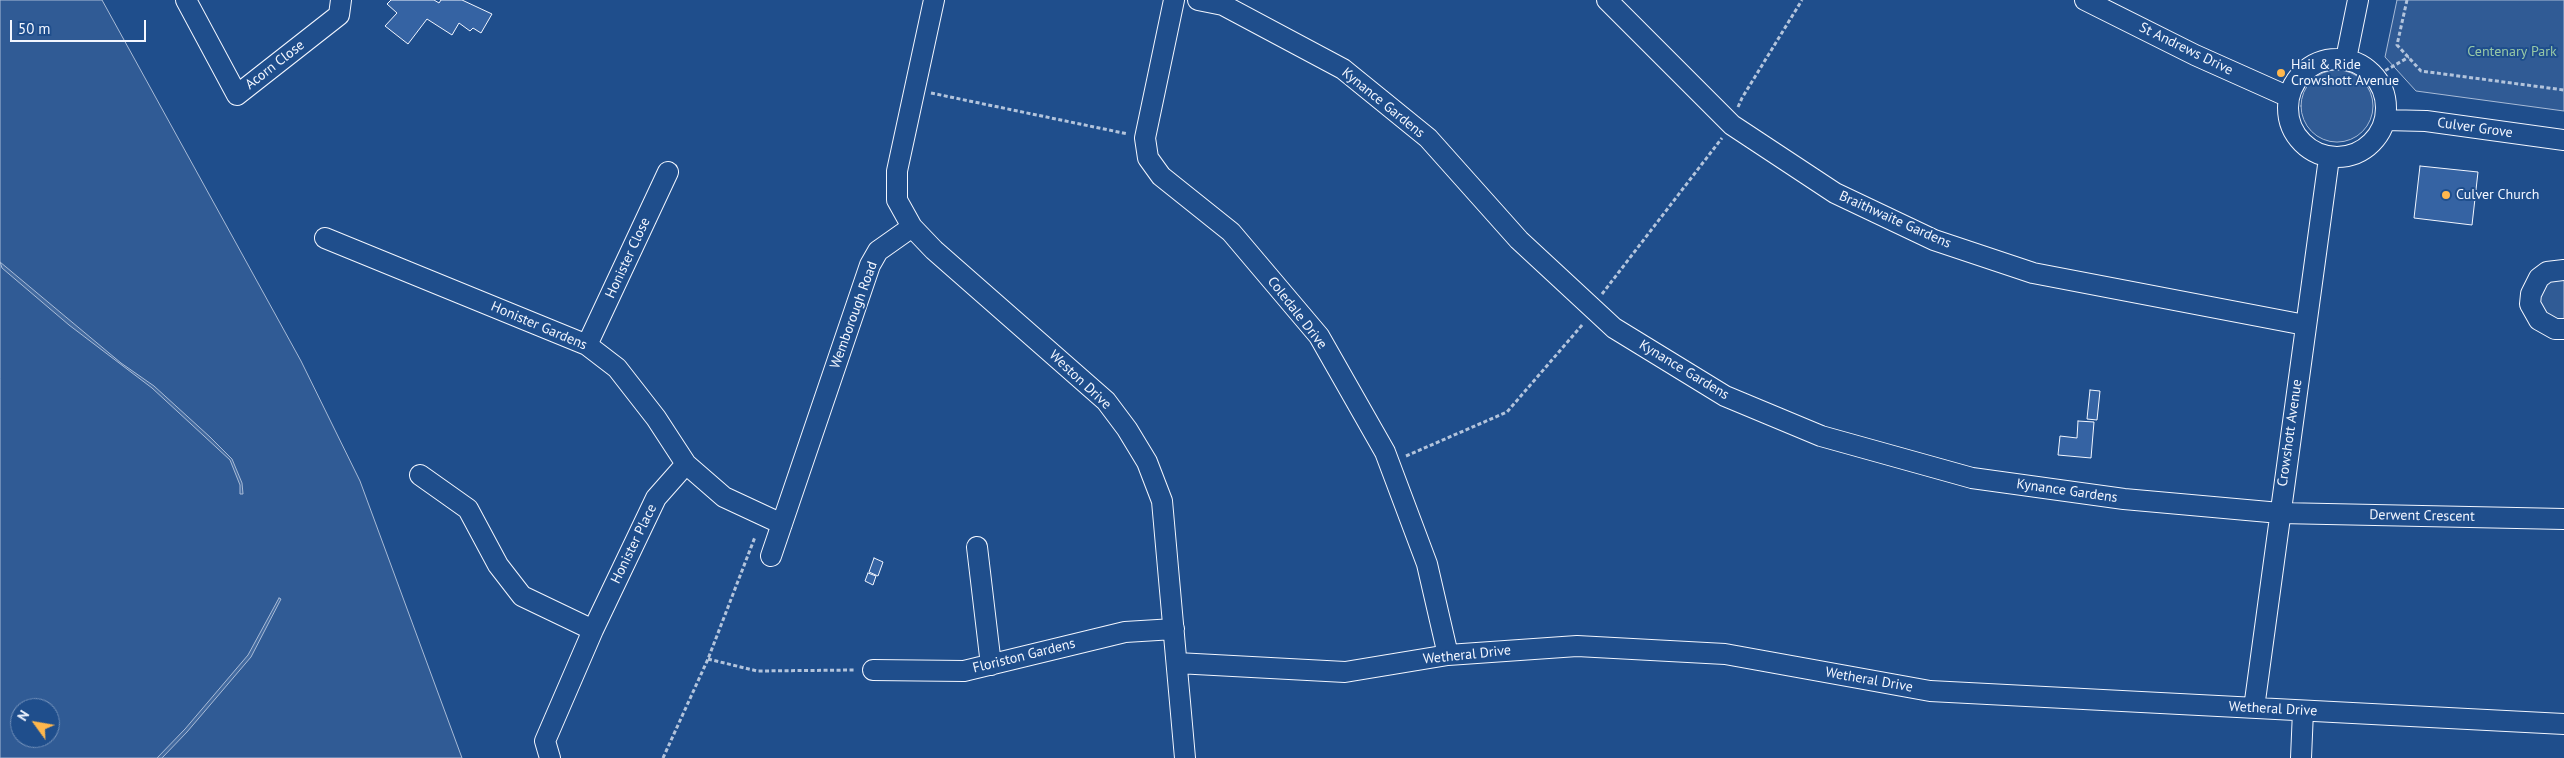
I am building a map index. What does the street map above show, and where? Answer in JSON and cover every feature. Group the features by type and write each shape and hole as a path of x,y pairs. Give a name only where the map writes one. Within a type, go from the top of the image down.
{"street":[{"name":"Acorn Close","path":"186,0 237,95 339,14 341,0"},
{"path":"912,227 897,200 897,170 916,90 934,0"},
{"name":"Coledale Drive","path":"1174,0 1145,138 1148,158 1161,176 1231,232 1319,336 1389,463 1427,564 1448,655"},
{"name":"Kynance Gardens","path":"1198,0 1223,5 1343,69 1428,138 1519,240 1614,328 1725,396 1821,436 1972,478 2124,499 2280,513"},
{"name":"Braithwaite Gardens","path":"1607,0 1732,125 1835,193 1934,240 2033,273 2305,324"},
{"name":"St Andrews Drive","path":"2085,0 2195,55 2289,97"},
{"path":"2346,58 2358,0"},
{"path":"2346,58 2366,68 2379,83 2386,101 2385,120 2376,138 2362,151 2344,157 2328,158 2308,148 2294,134 2288,116 2289,97 2297,79 2311,66 2329,60 2346,58"},
{"name":"Culver Grove","path":"2385,120 2426,121 2564,140"},
{"name":"Crowshott Avenue","path":"2254,708 2328,158"},
{"name":"Honister Close","path":"587,345 668,172"},
{"name":"Wemborough Road","path":"771,556 870,265 878,251 912,227"},
{"name":"Weston Drive","path":"912,227 934,250 1106,401 1127,429 1147,462 1162,500 1185,758"},
{"name":"Honister Gardens","path":"325,238 587,345 617,368 656,418 686,464 724,497 782,524"},
{"path":"2564,270 2547,272 2539,278 2531,294 2530,304 2533,312 2546,326 2564,329"},
{"name":"Honister Place","path":"550,758 545,741 593,630 656,498 686,464"},
{"path":"420,476 468,509 498,565 522,596 593,630"},
{"name":"Derwent Crescent","path":"2280,513 2564,519"},
{"path":"977,547 991,665"},
{"name":"Floriston Gardens","path":"874,670 964,671 1116,634 1174,629"},
{"name":"Wetheral Drive","path":"1177,663 1345,672 1448,655 1577,646 1726,654 1930,691 2564,724"},
{"path":"2301,758 2303,711"}],"path":[{"path":"1389,463 1507,412 1578,331 1607,286 1732,125 1742,98 1802,0"},
{"path":"2406,0 2398,44 2421,71 2564,90"},
{"path":"2374,77 2409,57"},
{"path":"916,90 1145,138"},
{"path":"663,758 708,659 751,548"},
{"path":"708,659 758,671 874,670"}],"shaded area":[{"path":"0,0 102,0 301,361 360,481 462,758 0,758"},
{"name":"Centenary Park","path":"2397,0 2564,0 2564,111 2416,91 2385,57"},
{"path":"2337,70 2357,76 2367,86 2373,106 2367,126 2357,136 2337,142 2317,136 2307,126 2301,106 2307,86 2317,76"},
{"path":"0,262 121,363 154,386 210,437 232,459 242,483 243,494 240,494 240,485 230,460 152,388 69,325 2,268"},
{"path":"2564,272 2563,321 2547,316 2538,304 2539,288"},
{"path":"279,598 281,599 251,657 187,732 162,758 157,758 185,729 248,655"}],"building":[{"path":"391,0 434,0 439,3 441,0 462,0 492,14 481,33 473,28 470,31 459,23 452,35 427,19 408,44 385,26 397,13 387,4"},
{"name":"Culver Church","path":"2420,166 2478,172 2472,225 2414,218"},
{"path":"2090,390 2100,391 2097,420 2087,419"},
{"path":"2078,421 2094,422 2091,458 2058,455 2060,436 2077,438"},
{"path":"874,558 883,562 878,576 869,572"},
{"path":"868,573 876,576 873,585 865,581"}],"place":[{"name":"Hail & Ride Crowshott Avenue","path":"2281,73"},
{"name":"Culver Church","path":"2446,195"}]}
